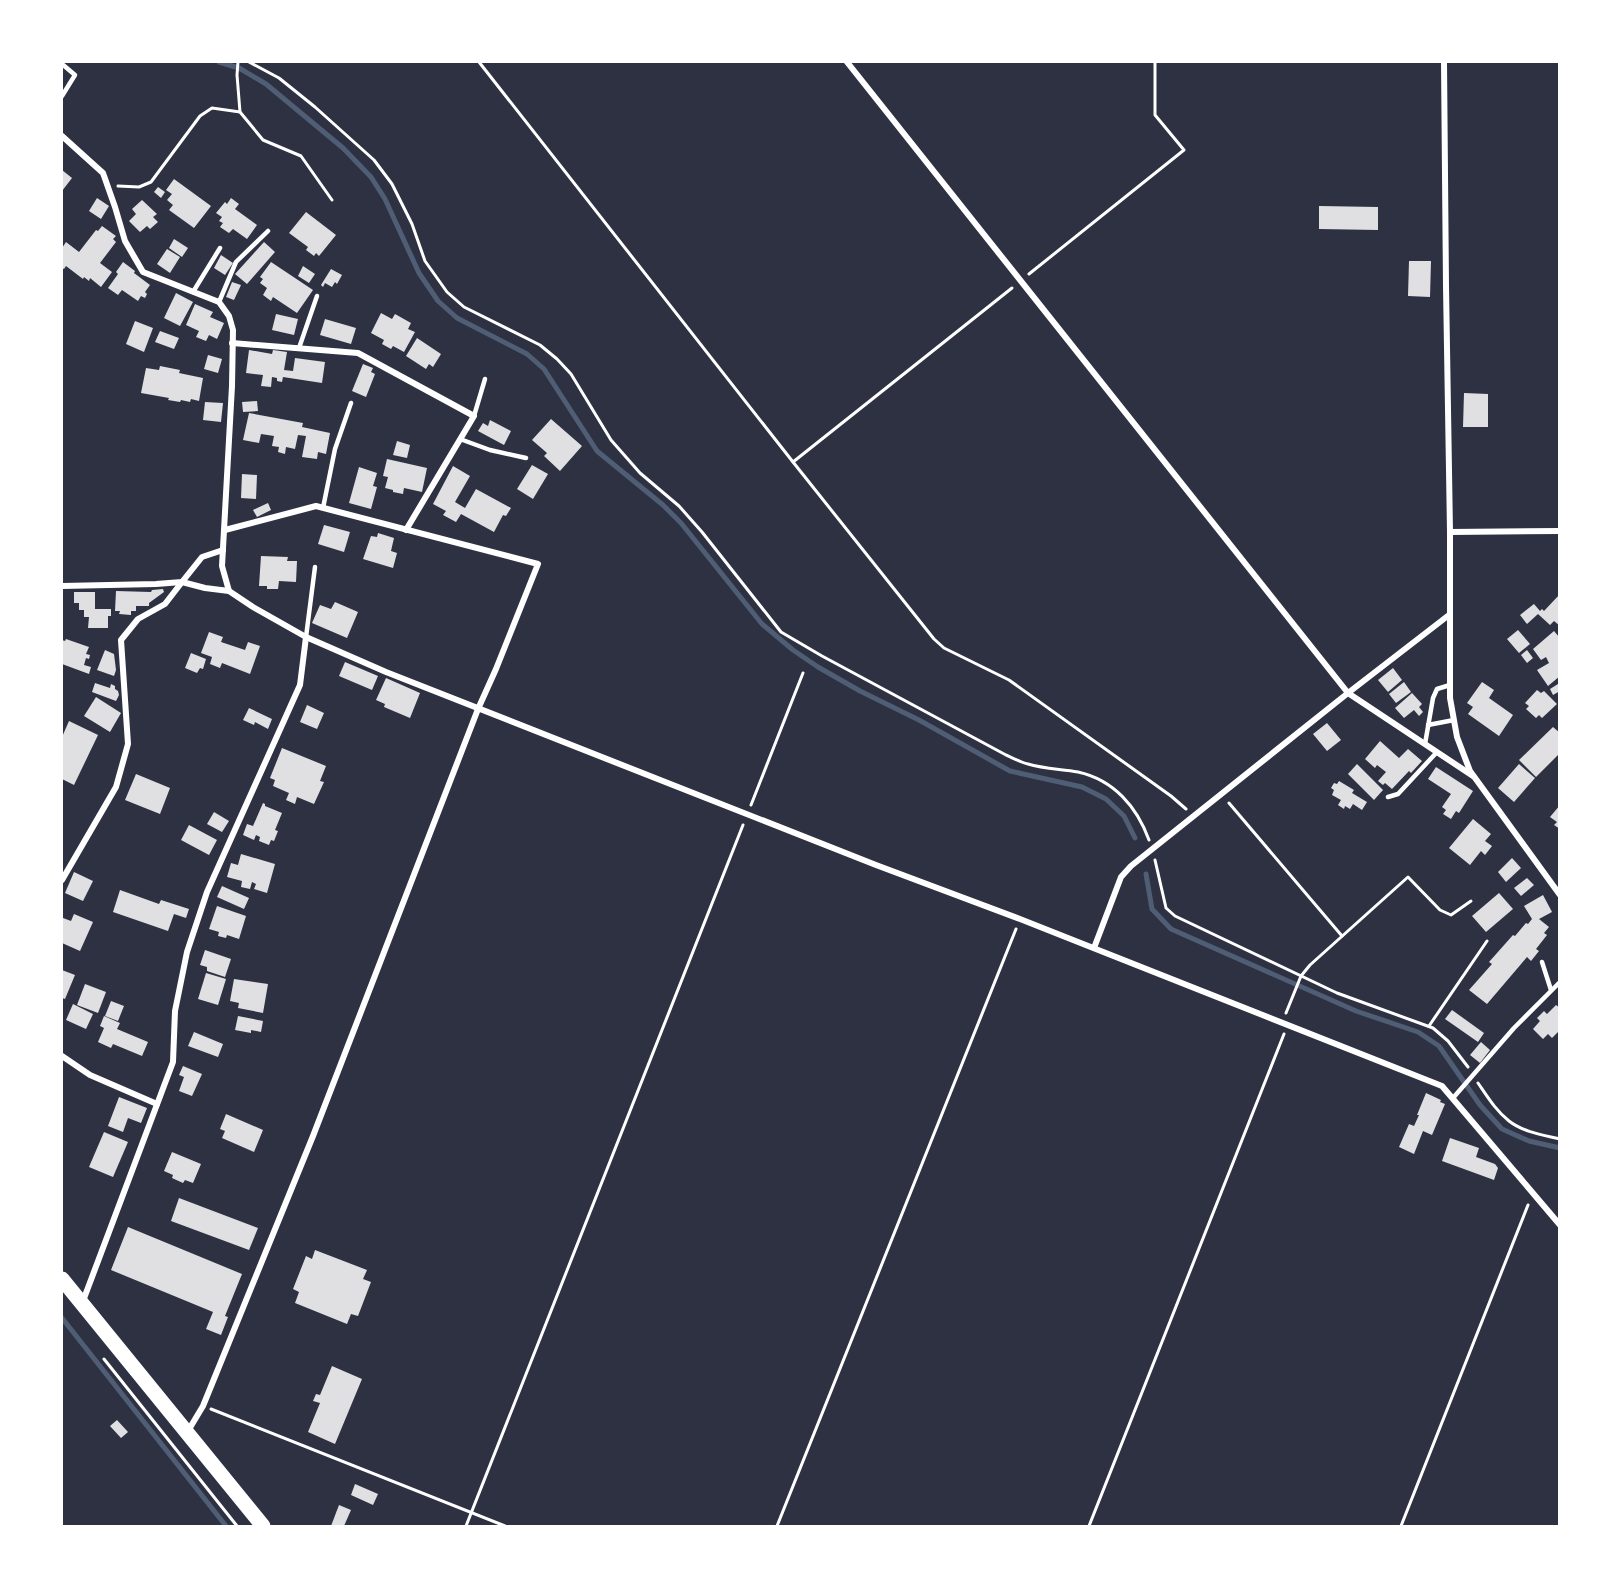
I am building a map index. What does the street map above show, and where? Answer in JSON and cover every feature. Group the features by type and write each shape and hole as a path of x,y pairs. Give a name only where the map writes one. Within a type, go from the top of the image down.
{"main road":[{"path":"62,1280 263,1527"}],"street":[{"path":"847,62 1348,693 1473,776"},
{"path":"1444,62 1450,698 1457,737 1470,771 1560,895"},
{"path":"62,136 103,173 125,241 142,272 219,302 229,316 233,330 232,386 222,566 229,591"},
{"path":"232,343 358,353 474,416 406,530"},
{"path":"187,1432 203,1406 318,1125 478,709 538,564 316,506 225,530"},
{"path":"1450,532 1560,531"},
{"path":"62,880 116,787 128,744 121,640 138,619 165,604 202,557 224,550"},
{"path":"62,586 182,582 229,591 306,637 386,672 1442,1086 1455,1095 1560,1225"},
{"path":"1094,948 1121,877 1131,866 1449,615"},
{"path":"82,1304 172,1062 175,1011 187,952 207,892 300,685 306,637"},
{"path":"62,1056 90,1075 157,1104"}],"lane":[{"path":"62,64 75,75 62,96"},
{"path":"219,302 236,262 268,231"},
{"path":"193,292 220,248"},
{"path":"299,348 317,296"},
{"path":"474,416 484,378"},
{"path":"323,508 335,448 351,403"},
{"path":"460,439 490,450 526,458"},
{"path":"306,637 315,567"},
{"path":"1425,744 1433,698 1437,689 1450,685"},
{"path":"1428,725 1454,720"},
{"path":"1388,797 1398,794 1437,752"},
{"path":"1542,962 1551,990"},
{"path":"1455,1095 1514,1028 1560,982"}],"path":[{"path":"238,62 240,112 262,140 301,156 332,200"},
{"path":"249,62 279,78 374,160 392,184 412,225 425,261 447,292 464,307 540,345 557,359 571,374 611,440 640,473 679,506 781,632 1006,755 1029,765 1079,772 1109,784 1128,800 1136,812 1152,849 1166,908 1175,916 1337,993 1433,1028 1448,1041 1494,1106 1509,1121 1529,1131 1560,1139"},
{"path":"479,62 934,639 944,648 1010,680 1171,796 1194,816"},
{"path":"108,185 139,187 151,182 200,116 212,108 240,112"},
{"path":"466,1527 803,673"},
{"path":"1222,794 1342,936"},
{"path":"1089,1527 1301,977 1310,965 1408,877 1440,910 1451,915 1471,901"},
{"path":"777,1527 1020,919"},
{"path":"1429,1026 1487,941"},
{"path":"1401,1527 1533,1194"},
{"path":"104,1358 237,1527"},
{"path":"203,1406 505,1527"}],"building":[{"path":"62,170 72,178 62,191"},
{"path":"174,179 211,206 194,228 169,210 173,205 167,200 172,194 166,190"},
{"path":"158,187 165,192 161,198 154,192"},
{"path":"97,198 109,206 101,219 89,211"},
{"path":"231,198 239,204 235,209 257,225 247,239 233,229 229,233 220,227 223,223 219,221 222,217 216,213"},
{"path":"142,200 157,214 153,217 158,222 150,229 147,226 140,232 129,221 136,214 132,209"},
{"path":"1319,206 1378,207 1378,230 1319,229"},
{"path":"306,212 336,235 319,256 316,253 314,256 306,250 308,247 289,233"},
{"path":"102,226 116,236 113,239 116,242 100,263 112,272 101,287 90,278 89,281 84,277 83,279 66,266 62,268 62,248 66,242 79,252 96,230 98,231"},
{"path":"174,239 188,248 182,257 169,248"},
{"path":"264,242 275,252 247,284 235,274"},
{"path":"167,249 180,257 170,273 157,264"},
{"path":"221,255 233,263 225,275 214,268"},
{"path":"1409,261 1431,261 1430,297 1408,296"},
{"path":"123,262 150,285 145,292 147,294 145,298 141,296 138,301 122,290 118,295 108,288"},
{"path":"271,262 313,290 297,313 273,297 271,301 263,295 267,288 260,283 263,279 260,277"},
{"path":"303,266 315,274 309,283 298,276"},
{"path":"331,269 342,275 337,284 335,282 332,287 325,283 323,287 321,285"},
{"path":"232,282 241,285 234,300 226,297"},
{"path":"176,293 193,302 180,326 164,318"},
{"path":"195,304 213,312 210,317 224,323 217,339 209,335 206,341 196,337 199,331 186,325"},
{"path":"381,313 392,319 395,314 411,323 408,329 415,332 404,352 393,346 391,349 382,344 384,340 371,333"},
{"path":"276,314 298,319 294,335 272,330"},
{"path":"325,319 356,328 351,344 320,335"},
{"path":"135,321 153,328 144,352 126,344"},
{"path":"160,331 179,338 174,349 155,342"},
{"path":"417,338 441,354 433,367 429,364 426,369 406,356"},
{"path":"249,350 272,354 273,350 287,352 284,370 293,371 295,358 325,362 322,383 283,377 282,382 272,377 271,387 261,386 263,375 246,373"},
{"path":"208,355 222,359 218,373 204,369"},
{"path":"363,364 373,368 371,372 375,374 366,397 352,391"},
{"path":"160,366 203,378 199,401 191,399 190,402 181,400 180,402 141,393 146,368 159,370"},
{"path":"1464,393 1488,394 1488,427 1463,427"},
{"path":"257,401 258,411 243,412 242,402"},
{"path":"205,402 223,403 221,422 203,420"},
{"path":"249,413 303,423 302,427 330,433 326,454 318,452 317,459 302,457 306,436 298,435 295,449 286,447 285,454 278,452 279,447 272,446 274,436 261,434 259,443 243,440"},
{"path":"551,419 582,446 560,471 544,456 547,453 532,440"},
{"path":"490,420 511,431 504,445 478,431 483,423 488,426"},
{"path":"397,441 410,445 407,458 393,455"},
{"path":"387,459 427,468 422,492 404,488 403,494 385,488 388,477 383,476"},
{"path":"532,465 548,474 533,499 517,489"},
{"path":"453,466 470,476 455,502 465,508 476,489 511,508 506,516 503,515 494,532 461,514 456,522 443,515 446,511 433,504"},
{"path":"359,467 377,473 373,486 377,487 371,509 349,503"},
{"path":"242,474 257,475 256,499 241,498"},
{"path":"268,503 271,510 257,517 253,510"},
{"path":"324,525 350,532 344,552 318,544"},
{"path":"378,533 394,538 391,551 397,553 393,568 363,559 371,536 377,537"},
{"path":"261,556 288,557 287,561 297,561 296,582 279,581 278,589 259,586"},
{"path":"163,589 164,592 149,603 149,606 136,606 136,611 131,611 131,615 119,614 120,611 115,611 116,591 151,592"},
{"path":"74,592 95,592 95,609 111,609 111,616 108,616 108,628 88,628 89,617 84,617 84,610 79,610 79,603 74,603"},
{"path":"1560,594 1560,626 1554,621 1550,625 1538,614 1527,624 1520,615 1534,604 1540,611 1542,609 1544,611"},
{"path":"335,602 358,612 347,638 312,623 320,605 331,609"},
{"path":"1518,630 1530,644 1519,653 1507,639"},
{"path":"1554,631 1560,638 1560,676 1548,686 1537,670 1549,663 1546,657 1541,660 1533,649"},
{"path":"209,632 223,637 221,642 245,650 248,642 260,646 250,674 222,663 220,668 210,664 212,657 201,653"},
{"path":"66,639 89,647 86,654 90,655 89,659 86,658 84,665 91,667 89,674 62,664 62,640"},
{"path":"105,650 114,654 116,670 114,676 97,670"},
{"path":"1527,650 1533,658 1527,663 1521,655"},
{"path":"191,653 206,659 203,669 200,668 197,673 185,668"},
{"path":"345,662 378,676 372,690 339,676"},
{"path":"1393,668 1402,680 1388,692 1378,680"},
{"path":"386,678 420,693 410,718 384,707 385,704 376,700"},
{"path":"1404,682 1411,692 1396,703 1389,694"},
{"path":"1482,682 1494,690 1489,698 1513,715 1499,736 1468,714 1473,707 1467,703"},
{"path":"95,683 110,688 111,684 115,686 119,695 116,701 92,692"},
{"path":"1558,684 1560,691 1553,695 1550,689"},
{"path":"1537,690 1541,693 1544,691 1557,704 1542,718 1539,715 1536,718 1526,709 1529,706 1525,703"},
{"path":"1412,693 1422,704 1419,707 1423,712 1419,716 1414,710 1404,718 1395,708"},
{"path":"96,697 121,713 110,732 84,716"},
{"path":"307,705 324,713 317,729 300,722"},
{"path":"249,708 272,719 268,729 255,722 254,725 243,720"},
{"path":"69,721 98,735 74,785 62,779 62,737"},
{"path":"1327,723 1341,740 1327,751 1313,734"},
{"path":"1553,727 1560,733 1560,753 1536,777 1519,760"},
{"path":"1380,741 1399,758 1408,749 1422,761 1392,789 1378,781 1386,772 1377,765 1375,768 1365,759"},
{"path":"282,748 326,766 320,781 324,782 314,804 297,797 295,804 286,800 289,793 273,786 275,780 270,778"},
{"path":"1357,764 1383,790 1374,800 1348,774"},
{"path":"1519,764 1535,778 1514,802 1498,788"},
{"path":"1436,767 1473,791 1459,813 1456,811 1451,819 1443,814 1446,810 1442,807 1451,794 1428,779"},
{"path":"136,774 170,788 160,814 125,800"},
{"path":"1339,781 1354,790 1352,793 1367,802 1362,810 1353,804 1350,809 1345,806 1344,809 1338,805 1341,800 1332,795 1334,790 1331,788"},
{"path":"263,803 282,813 275,830 278,831 274,841 271,840 269,845 259,841 260,837 256,835 254,840 243,835 247,824 253,826"},
{"path":"1560,805 1560,829 1554,825 1557,822 1550,817"},
{"path":"214,812 229,821 222,832 207,824"},
{"path":"1473,819 1491,834 1485,841 1492,846 1485,855 1481,851 1470,865 1449,848"},
{"path":"189,825 217,840 209,855 181,840"},
{"path":"241,854 275,864 267,893 254,889 256,884 252,882 250,889 241,887 242,881 227,877 231,863 238,865"},
{"path":"1512,858 1521,868 1506,882 1498,872"},
{"path":"74,872 93,881 83,901 65,893"},
{"path":"1527,878 1534,885 1521,896 1514,888"},
{"path":"222,886 249,898 244,909 217,897"},
{"path":"120,890 159,904 161,900 189,909 186,918 174,914 168,931 113,912"},
{"path":"1499,893 1513,909 1486,932 1472,916"},
{"path":"1543,895 1552,912 1539,919 1549,927 1544,933 1547,935 1536,949 1539,951 1531,961 1527,957 1487,1004 1469,990 1492,964 1489,962 1513,935 1515,936 1532,919 1524,906"},
{"path":"217,906 246,916 239,939 227,935 226,938 218,936 219,932 209,929"},
{"path":"74,914 93,922 80,951 62,943 63,918 71,921"},
{"path":"205,950 231,959 225,977 207,971 207,967 200,965"},
{"path":"62,970 75,975 65,999 62,998"},
{"path":"206,973 226,979 218,1005 198,999"},
{"path":"234,979 268,984 263,1013 238,1008 239,1003 230,1001"},
{"path":"85,984 106,992 98,1013 77,1005"},
{"path":"111,1001 124,1006 118,1021 105,1016"},
{"path":"73,1004 93,1014 86,1029 66,1020"},
{"path":"1556,1005 1560,1008 1560,1030 1552,1038 1548,1034 1543,1039 1533,1029 1540,1021 1537,1018 1544,1011 1547,1014"},
{"path":"1452,1010 1484,1033 1478,1042 1445,1019"},
{"path":"104,1016 120,1023 117,1029 148,1042 142,1056 113,1044 111,1048 98,1042 104,1028 100,1026"},
{"path":"238,1016 263,1021 261,1032 235,1030"},
{"path":"194,1032 223,1044 218,1057 188,1046"},
{"path":"1481,1042 1490,1050 1480,1063 1470,1055"},
{"path":"183,1066 202,1074 192,1096 179,1091 184,1077 179,1075"},
{"path":"1426,1093 1445,1104 1432,1135 1423,1131 1414,1154 1399,1147 1409,1124 1414,1126"},
{"path":"119,1097 147,1108 141,1123 128,1118 123,1132 108,1126"},
{"path":"226,1114 263,1130 254,1152 222,1138 225,1131 220,1129"},
{"path":"104,1132 128,1142 113,1177 89,1167"},
{"path":"1450,1138 1479,1148 1476,1157 1495,1164 1498,1168 1494,1180 1442,1161"},
{"path":"172,1152 201,1164 193,1183 185,1180 183,1183 164,1171"},
{"path":"179,1198 258,1228 249,1250 171,1221"},
{"path":"128,1227 242,1274 225,1316 228,1317 221,1335 206,1329 213,1312 111,1270"},
{"path":"315,1250 367,1270 363,1279 371,1282 358,1316 351,1314 347,1324 295,1303 299,1292 293,1289 306,1256 312,1259"},
{"path":"332,1366 362,1379 335,1444 308,1432 320,1403 313,1401 316,1394 320,1395"},
{"path":"117,1420 128,1432 121,1438 110,1426"},
{"path":"355,1484 378,1494 373,1505 351,1495"},
{"path":"339,1505 351,1510 344,1526 331,1526"}],"waterway":[{"path":"219,62 239,68 266,84 343,148 371,177 385,199 419,273 438,301 457,318 527,354 544,369 597,451 663,505 681,523 762,624 818,667 1010,771 1082,787 1106,799 1124,816 1135,838"},
{"path":"1146,874 1152,909 1171,929 1356,1011 1418,1032 1439,1046 1480,1105 1502,1129 1529,1141 1560,1148"},
{"path":"62,1318 226,1526"}]}
